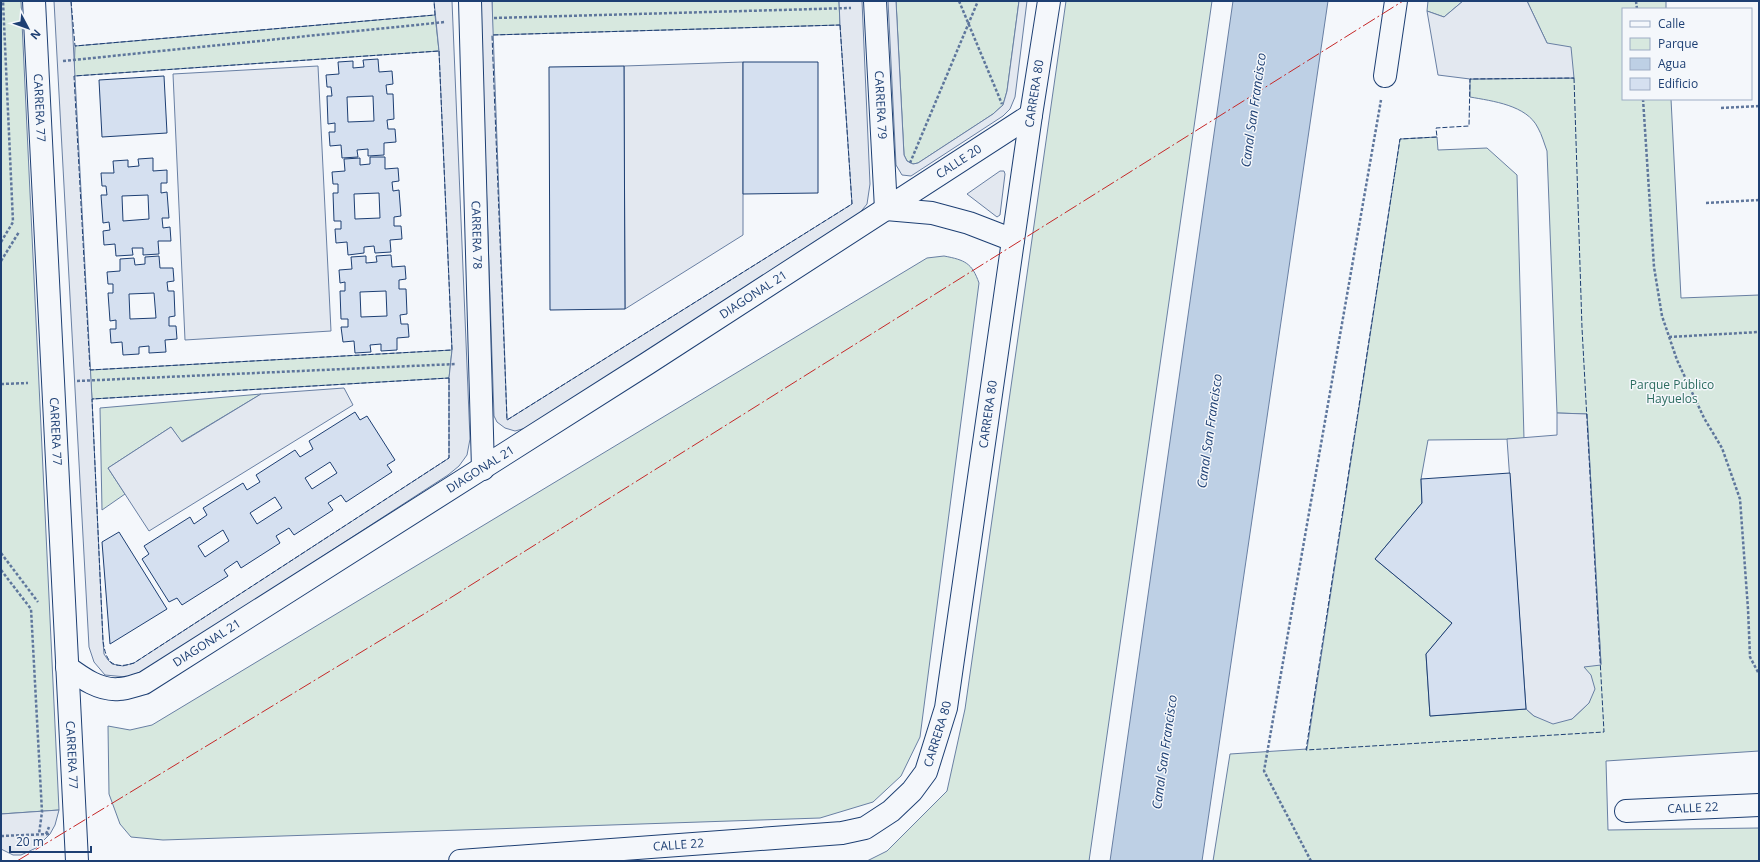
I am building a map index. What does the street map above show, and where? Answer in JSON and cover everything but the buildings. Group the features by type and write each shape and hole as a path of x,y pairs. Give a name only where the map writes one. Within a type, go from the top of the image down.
{"street":[{"name":"CARRERA 77","path":"34,1 77,861"},
{"name":"CARRERA 78","path":"470,1 482,468"},
{"name":"CARRERA 79","path":"875,1 886,209"},
{"name":"CARRERA 80","path":"891,812 912,791 926,772 946,708 1031,115 1049,1"},
{"path":"1385,76 1396,1"},
{"name":"CALLE 20","path":"886,209 1031,115"},
{"name":"DIAGONAL 21","path":"67,667 82,678 102,687 119,690 144,683 886,209"},
{"path":"886,209 932,212 969,223 1013,240"},
{"name":"CALLE 22","path":"1626,811 1759,805"},
{"name":"CALLE 22","path":"460,861 842,833 865,828 891,812"}],"path":[{"path":"1,242 13,222 3,1"},
{"path":"959,1 1004,109"},
{"path":"907,170 978,1"},
{"path":"1311,861 1264,771 1385,76"},
{"path":"1643,100 1654,267 1662,316 1677,360 1704,418 1722,448 1740,499 1750,657 1759,674"},
{"path":"1721,108 1759,106"},
{"path":"1706,203 1759,200"},
{"path":"1669,337 1759,332"},
{"path":"1,384 462,364"},
{"path":"1,570 31,609 42,812 39,834"},
{"path":"1,836 50,834"}],"green space":[{"path":"1,1 21,1 59,810 1,814"},
{"path":"492,1 839,1 840,25 492,35"},
{"path":"896,1 1019,1 1007,91 1003,105 993,114 918,163 913,164 907,161 904,155"},
{"path":"1066,1 1212,1 1089,861 867,861 887,851 947,791 965,709"},
{"path":"1428,1 1463,1 1444,17 1427,11"},
{"name":"Parque Público Hayuelos","path":"1527,1 1666,1 1666,8 1622,8 1622,100 1671,100 1681,298 1759,295 1759,751 1606,761 1608,830 1759,828 1759,861 1213,861 1230,754 1307,749 1400,139 1437,137 1438,150 1487,148 1517,175 1524,439 1428,440 1421,479 1422,503 1375,559 1452,623 1426,654 1430,716 1526,709 1534,716 1572,719 1589,703 1584,666 1601,664 1587,414 1557,413 1547,151 1538,128 1533,120 1526,114 1508,105 1470,97 1470,79 1574,78 1547,43"},
{"path":"435,15 439,51 74,76 75,46"},
{"path":"944,256 957,259 967,264 974,271 979,283 920,737 901,776 873,802 820,818 163,840 131,837 120,824 109,794 108,726 130,730 152,725 927,258"},
{"path":"452,350 449,378 92,399 90,370"},
{"path":"261,394 181,442 171,427 108,468 125,494 102,510 100,408"}],"shaded area":[{"path":"54,1 71,1 104,654 112,664 123,666 134,663 449,458 449,378 452,350 439,51 434,1 452,1 470,439 467,455 459,466 448,475 147,670 126,677 105,675 94,662 89,647"},
{"path":"480,1 492,1 507,420 852,204 839,1 862,1 870,184 867,204 854,220 526,428 515,431 505,428 497,422 494,416"},
{"path":"888,1 896,1 904,155 907,161 913,164 918,163 993,114 1003,105 1007,91 1019,1 1027,1 1015,97 1010,109 1003,116 911,176 902,175 896,165"},
{"path":"1463,1 1527,1 1547,43 1571,47 1574,78 1470,79 1438,75 1427,11 1444,17"},
{"path":"743,62 743,235 625,309 624,66"},
{"path":"318,66 331,331 185,340 173,74"},
{"path":"1000,171 1004,171 1005,174 1000,215 997,217 967,194"},
{"path":"344,388 353,405 149,531 108,468 171,427 182,442 261,394"},
{"path":"1557,413 1587,414 1601,665 1584,667 1591,675 1595,689 1589,703 1572,719 1553,724 1534,716 1526,709 1507,439 1557,435"},
{"path":"59,810 55,825 50,834 36,848 21,855 13,855 1,849 1,814"}],"water":[{"name":"Canal San Francisco","path":"1233,1 1328,1 1202,861 1110,861"}],"fence":[{"path":"71,1 75,46 435,15 434,1"},
{"path":"492,1 498,1"},
{"path":"840,25 852,204 507,420 492,35 840,25"},
{"path":"439,51 452,350 90,370 74,76 439,51"},
{"path":"1574,78 1582,328 1604,732 1306,750 1400,139 1437,137 1436,128 1469,126 1470,79 1574,78"},
{"path":"449,378 449,458 134,663 115,665 108,659 103,641 92,399 449,378"}],"power":[{"path":"17,861 447,600 1403,1"}]}
